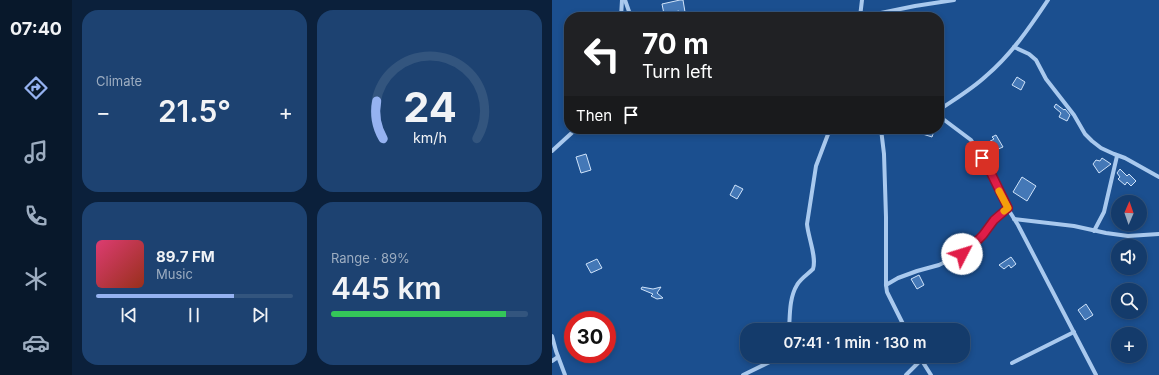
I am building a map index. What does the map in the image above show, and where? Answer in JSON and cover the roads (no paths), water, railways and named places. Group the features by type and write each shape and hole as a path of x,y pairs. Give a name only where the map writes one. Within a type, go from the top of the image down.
{"street":[{"path":"621,12 622,0"},
{"path":"625,0 629,12"},
{"path":"861,12 862,0"},
{"path":"886,12 954,0"},
{"path":"944,106 988,75 1004,59 1025,33 1048,0"},
{"path":"1014,47 1029,54 1036,60 1048,82 1067,105 1085,134 1092,141 1101,148 1126,158 1159,177"},
{"path":"944,120 970,140 988,167 1096,375"},
{"path":"552,151 571,134"},
{"path":"790,323 791,303 797,284 814,267 807,224 816,166 828,134"},
{"path":"882,134 884,154 886,217 886,285 887,292 902,323"},
{"path":"1094,231 1104,212 1118,156"},
{"path":"886,285 898,278 939,265 962,254 983,235 994,220 1008,208"},
{"path":"1014,219 1074,226 1094,231 1128,236 1159,234"},
{"path":"1012,363 1074,332"},
{"path":"552,336 565,375"},
{"path":"552,361 558,357"},
{"path":"743,375 768,363"},
{"path":"906,375 916,363"},
{"path":"923,363 931,375"}]}
